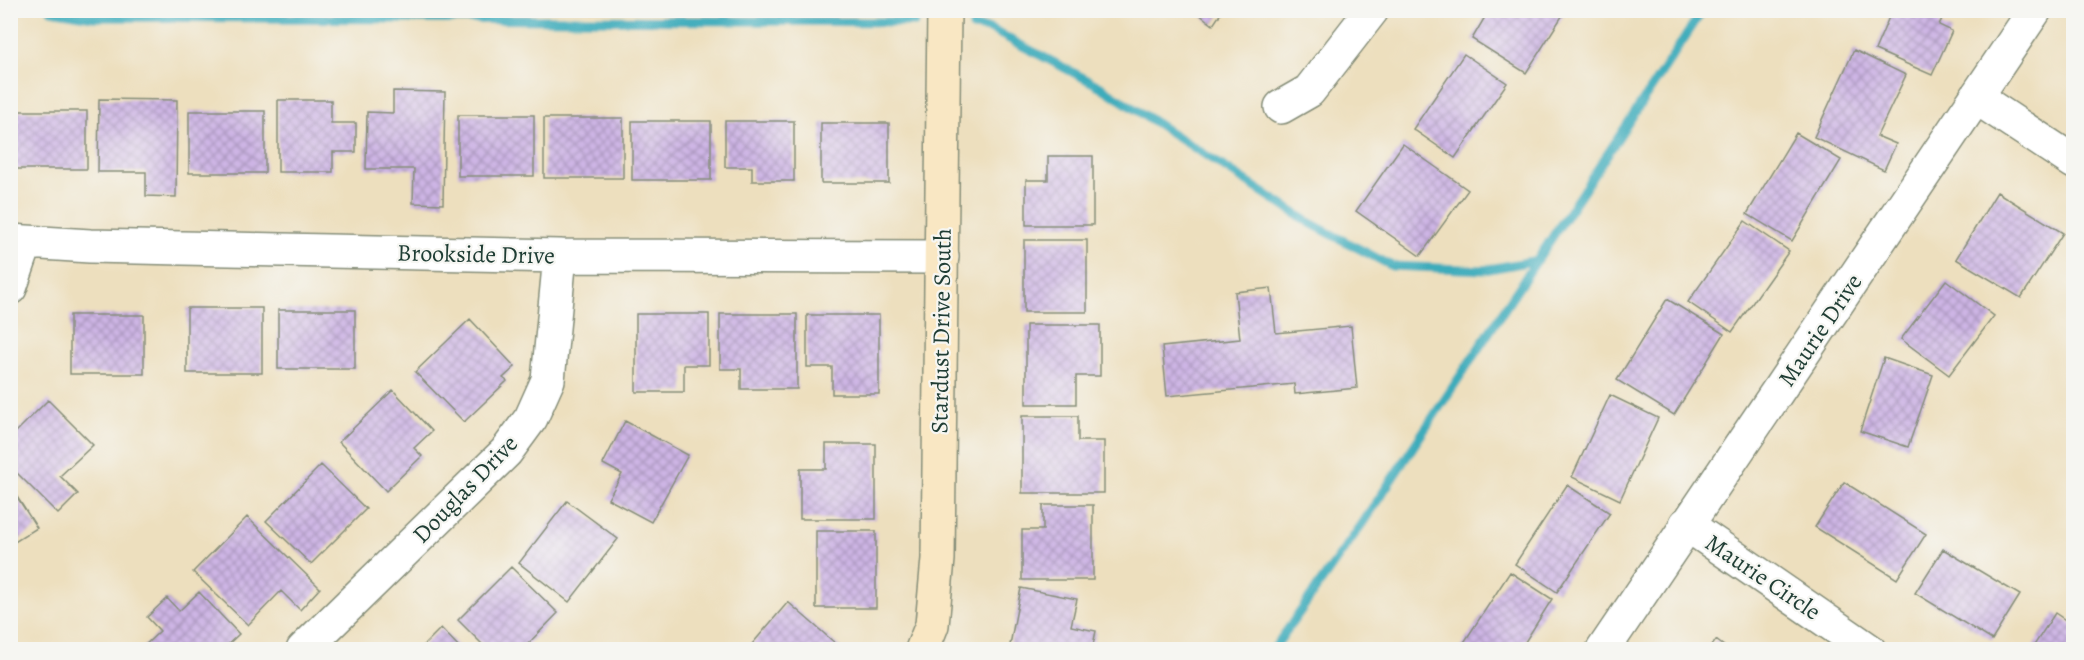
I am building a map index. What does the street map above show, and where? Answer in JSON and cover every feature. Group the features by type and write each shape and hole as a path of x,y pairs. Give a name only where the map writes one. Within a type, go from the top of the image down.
{"street":[{"name":"Stardust Drive South","path":"922,650 933,625 938,559 944,10"},
{"path":"1281,107 1309,92 1372,10"},
{"name":"Maurie Drive","path":"1603,650 1686,524 2036,10"},
{"path":"1977,98 2073,162"},
{"name":"Brookside Drive","path":"18,241 90,246 560,256 942,258"},
{"path":"10,288 18,241"},
{"name":"Douglas Drive","path":"303,650 506,452 531,418 548,380 560,256"},
{"name":"Maurie Circle","path":"1686,524 1869,650"}],"building":[{"path":"1194,10 1223,10 1213,25"},
{"path":"1489,10 1566,10 1526,73 1472,39"},
{"path":"1892,10 1946,10 1939,25 1952,31 1932,75 1875,50"},
{"path":"1854,50 1906,75 1877,136 1896,144 1884,170 1814,137"},
{"path":"1464,54 1507,83 1455,158 1413,129"},
{"path":"393,91 445,92 443,204 413,203 414,169 366,169 367,112 393,113"},
{"path":"99,99 177,100 176,197 146,196 146,172 98,172"},
{"path":"278,100 331,100 331,123 356,123 356,152 333,152 333,172 278,172"},
{"path":"10,111 87,111 87,169 10,169"},
{"path":"189,111 265,111 265,173 189,173"},
{"path":"458,115 534,115 534,176 458,176"},
{"path":"544,118 623,118 623,178 544,178"},
{"path":"632,121 711,121 711,180 632,180"},
{"path":"725,121 794,121 794,181 752,181 752,167 725,167"},
{"path":"821,123 889,123 889,183 821,183"},
{"path":"1796,133 1841,160 1792,241 1747,214"},
{"path":"1403,144 1468,190 1420,256 1356,211"},
{"path":"1048,156 1093,156 1093,225 1026,225 1026,180 1048,180"},
{"path":"1997,192 2063,233 2021,298 1956,259"},
{"path":"1745,221 1789,251 1732,332 1688,302"},
{"path":"1024,240 1087,240 1087,312 1024,312"},
{"path":"1946,280 1994,316 1949,375 1901,339"},
{"path":"1271,288 1276,333 1351,326 1357,388 1295,394 1294,384 1167,396 1162,347 1240,339 1235,292"},
{"path":"1667,299 1724,334 1674,415 1617,380"},
{"path":"187,308 262,308 262,373 187,373"},
{"path":"278,310 355,310 355,369 278,369"},
{"path":"636,314 709,314 709,365 684,365 684,392 636,392"},
{"path":"720,314 797,314 797,389 741,389 741,369 720,369"},
{"path":"70,315 144,315 144,374 70,374"},
{"path":"807,315 879,315 879,394 832,394 832,367 807,367"},
{"path":"470,319 515,367 503,378 507,381 464,422 415,372"},
{"path":"1026,325 1100,325 1100,376 1076,376 1076,404 1026,404"},
{"path":"1884,358 1933,375 1908,447 1860,431"},
{"path":"393,390 432,431 414,448 422,456 386,491 339,442"},
{"path":"1610,395 1658,418 1620,500 1572,477"},
{"path":"48,400 93,445 60,476 78,494 58,514 10,466 10,438"},
{"path":"1022,416 1078,416 1078,441 1104,441 1104,493 1022,493"},
{"path":"625,421 688,455 651,522 608,499 622,474 603,464"},
{"path":"826,444 876,444 876,519 800,519 800,469 826,469"},
{"path":"321,465 366,509 311,564 266,521"},
{"path":"1844,482 1926,534 1897,579 1815,527"},
{"path":"1567,485 1610,513 1557,592 1515,564"},
{"path":"10,486 37,528 10,545"},
{"path":"567,501 618,539 569,602 519,563"},
{"path":"1043,505 1093,505 1093,580 1022,580 1022,530 1043,530"},
{"path":"247,517 320,588 300,610 281,591 248,625 193,572"},
{"path":"816,531 876,531 876,608 816,608"},
{"path":"1943,549 2020,595 1992,640 1915,593"},
{"path":"511,567 558,613 522,650 488,650 458,620"},
{"path":"1510,572 1552,599 1520,650 1459,650"},
{"path":"1021,588 1077,599 1071,626 1096,631 1092,650 1009,650"},
{"path":"199,592 239,634 222,650 146,650 143,647 160,631 147,617 167,598 179,611"},
{"path":"788,602 843,650 747,650"},
{"path":"2055,613 2074,626 2074,650 2031,650"},
{"path":"441,628 462,650 419,650"},
{"path":"1716,640 1729,650 1709,650"}],"waterway":[{"path":"51,10 93,17 915,22"},
{"path":"1273,650 1362,524 1703,10"},
{"path":"973,27 990,29 1101,87 1310,223 1392,266 1484,270 1538,260"}]}
